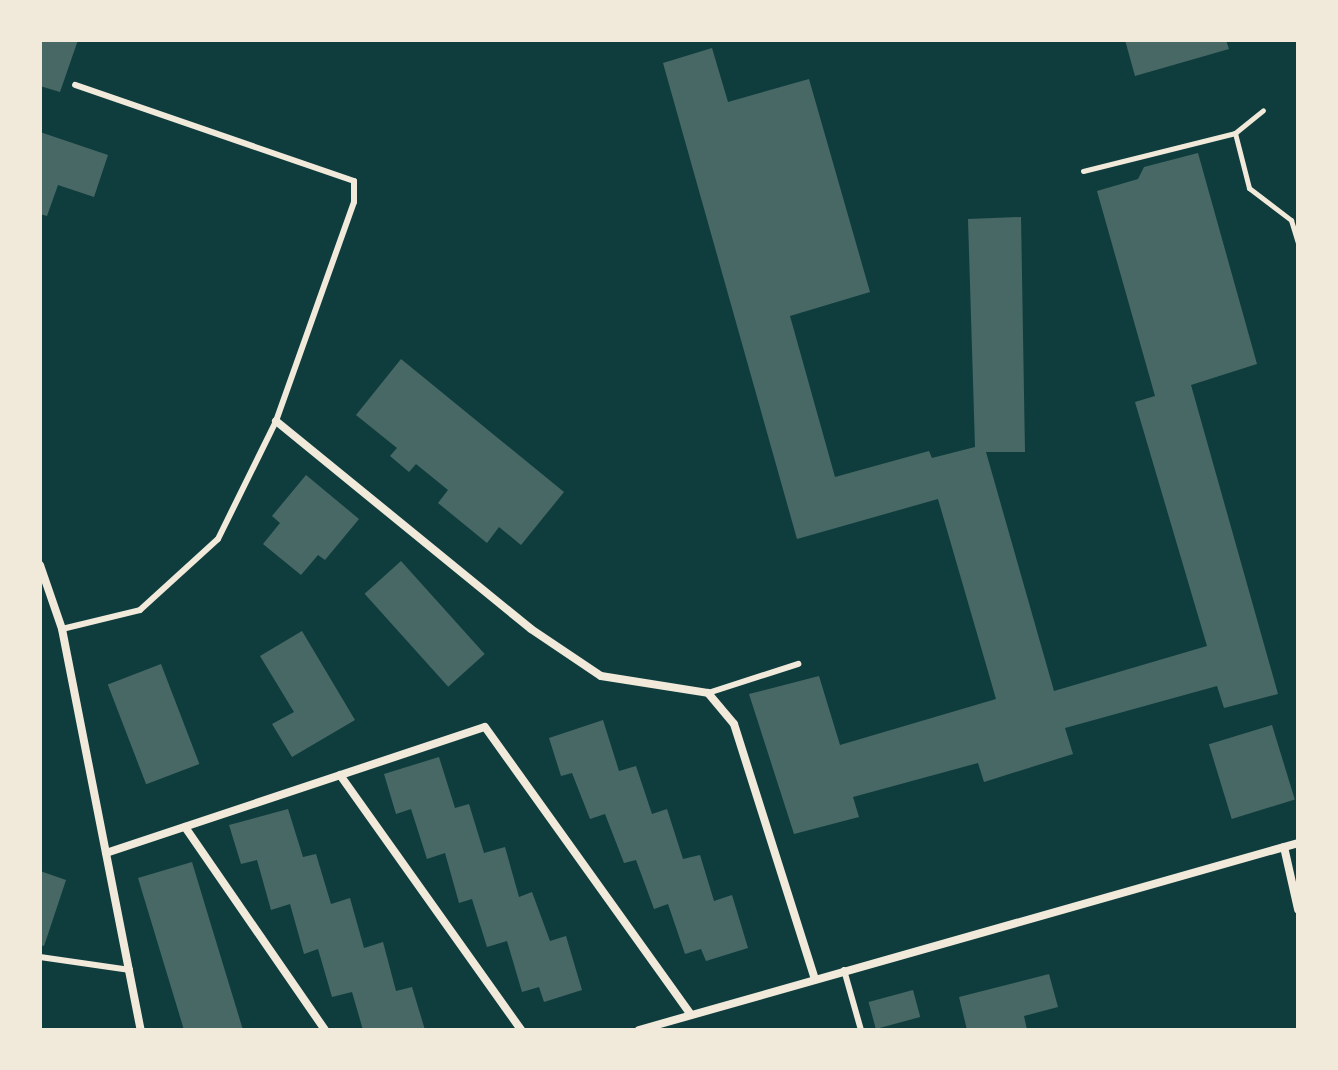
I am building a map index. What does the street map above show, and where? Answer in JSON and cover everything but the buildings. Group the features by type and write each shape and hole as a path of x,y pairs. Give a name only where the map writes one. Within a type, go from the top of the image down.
{"street":[{"path":"276,421 531,629 601,676 708,693 734,724 815,979"},
{"path":"40,565 62,629 141,1030"},
{"path":"106,853 485,727 691,1015"},
{"path":"340,775 521,1030"},
{"path":"185,827 325,1030"},
{"path":"639,1030 1298,843"},
{"path":"1284,847 1298,909"}],"lane":[{"path":"62,629 140,610 218,539 276,421 354,202 354,181 75,85"},
{"path":"708,693 798,664"},
{"path":"40,957 130,970"},
{"path":"844,970 861,1030"}],"path":[{"path":"1083,171 1235,133 1263,110"},
{"path":"1235,133 1249,188 1291,220 1298,243"}]}
